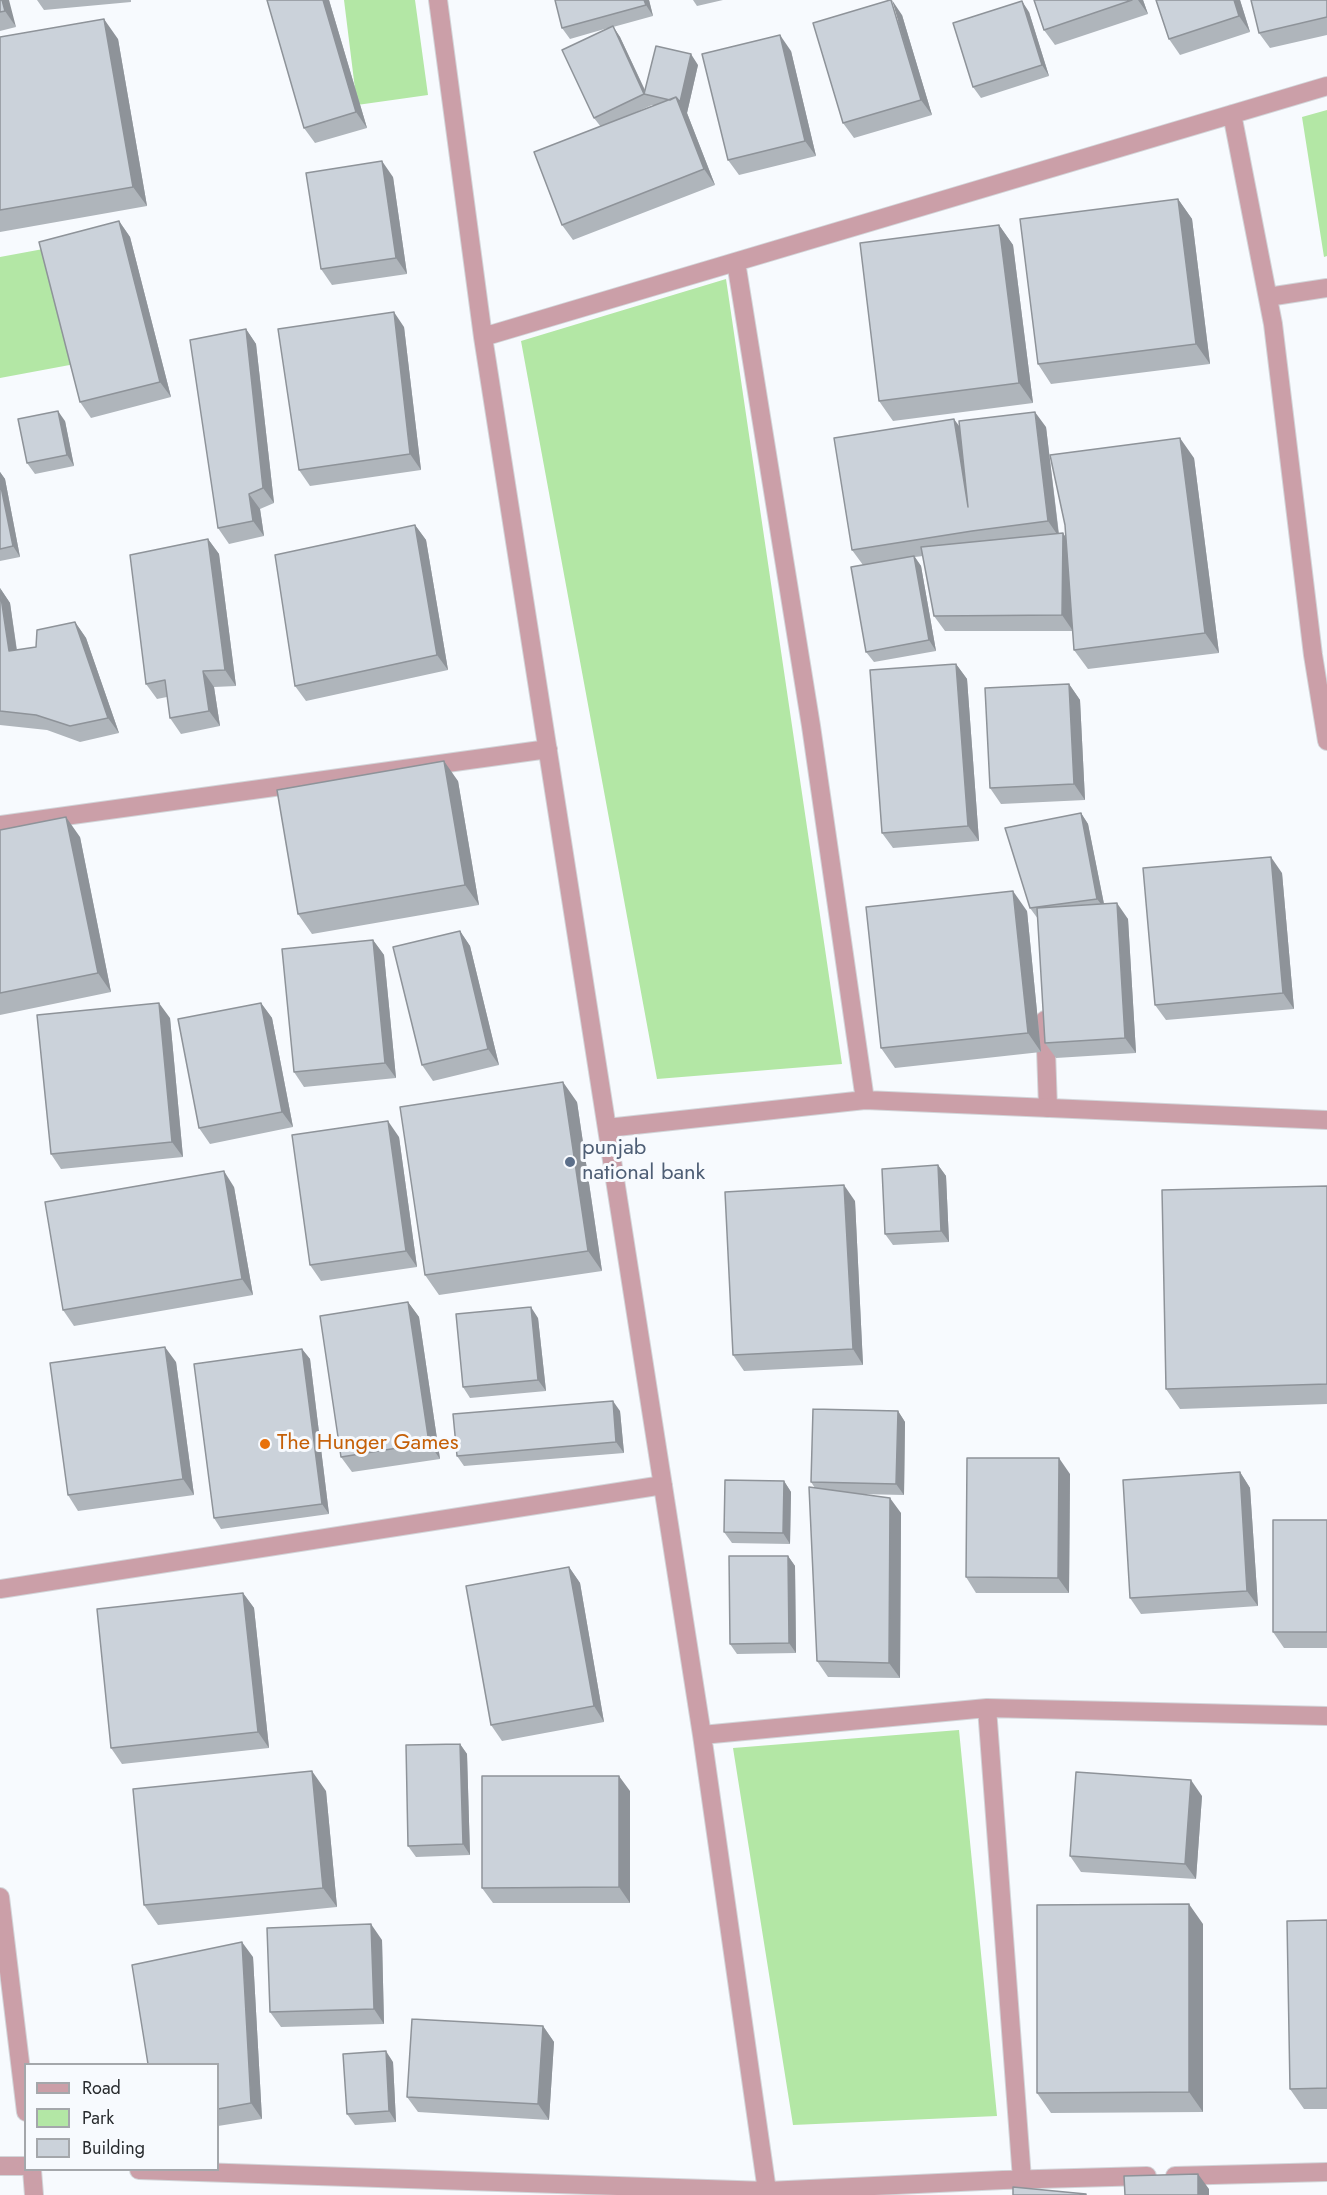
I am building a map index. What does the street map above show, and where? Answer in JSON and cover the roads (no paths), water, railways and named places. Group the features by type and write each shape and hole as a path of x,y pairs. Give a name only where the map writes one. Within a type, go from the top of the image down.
{"street":[{"path":"438,0 483,337 702,1735 767,2191"},
{"path":"483,337 1327,86"},
{"path":"1232,114 1273,324 1314,655 1327,741"},
{"path":"736,262 811,726 865,1100"},
{"path":"1268,297 1327,288"},
{"path":"0,825 548,749"},
{"path":"1044,1003 1048,1108"},
{"path":"607,1128 865,1100 1327,1120"},
{"path":"0,1589 663,1485"},
{"path":"702,1735 987,1708 1327,1716"},
{"path":"987,1708 1022,2179"},
{"path":"0,1897 24,2095"},
{"path":"0,2166 24,2166"},
{"path":"32,2171 34,2195"},
{"path":"196,2171 767,2191 1022,2179 1327,2172"}],"place":[{"name":"punjab national bank","path":"570,1162"},
{"name":"The Hunger Games","path":"265,1444"}]}
